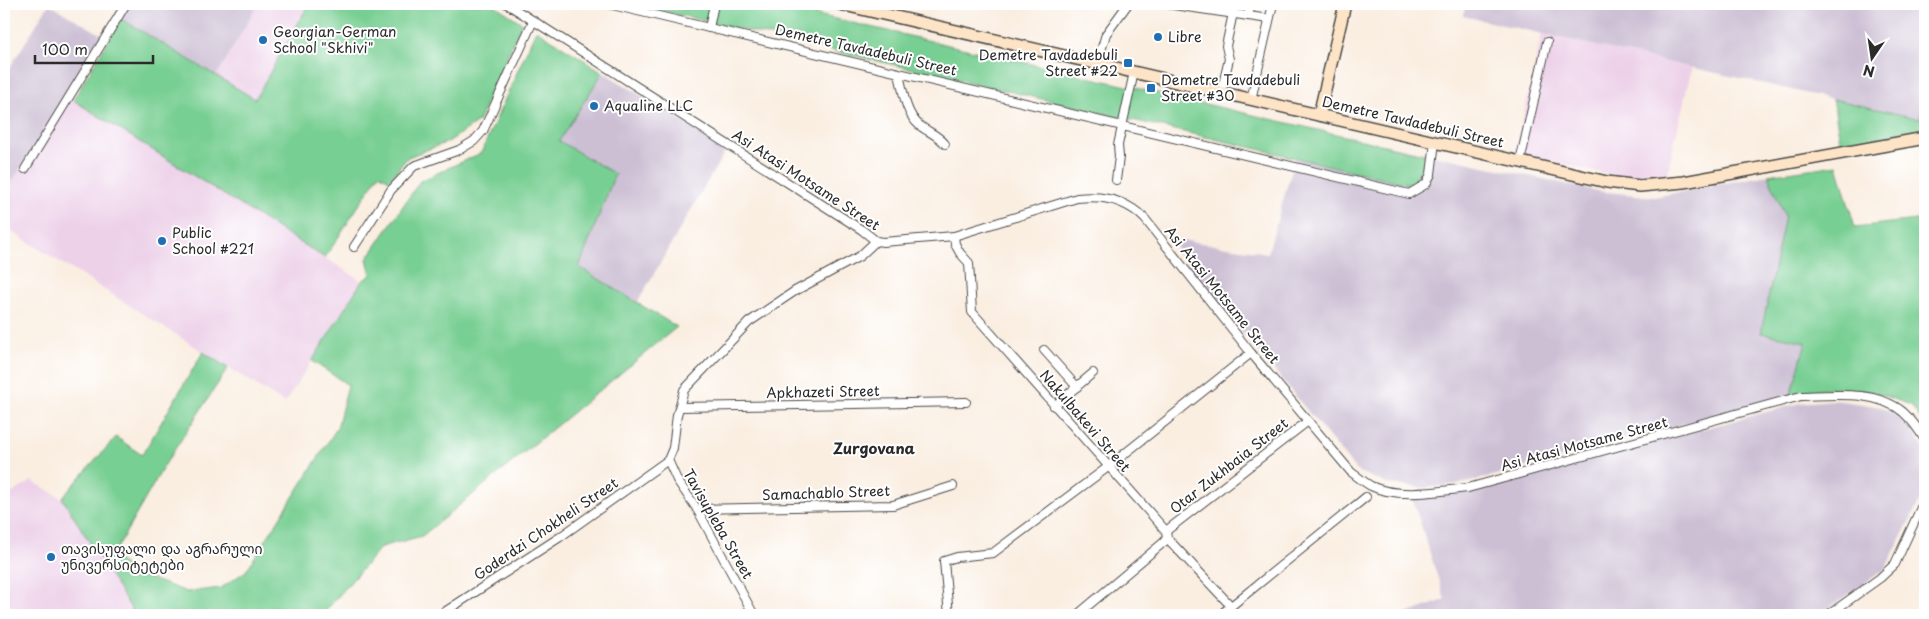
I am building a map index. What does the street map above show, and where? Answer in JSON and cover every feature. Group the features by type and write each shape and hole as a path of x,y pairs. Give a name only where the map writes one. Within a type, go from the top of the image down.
{"main road":[{"name":"Demetre Tavdadebuli Street","path":"840,4 1601,181 1640,186 1662,185 1925,138"},
{"path":"1319,115 1345,4"}],"street":[{"path":"25,169 126,4"},
{"name":"Asi Atasi Motsame Street","path":"506,4 862,230 876,241 896,242 954,236 1077,198 1107,198 1125,204 1142,216 1251,354 1351,472 1371,486 1397,492 1468,488 1801,396 1841,394 1869,397 1891,404 1905,414 1925,440"},
{"name":"Demetre Tavdadebuli Street","path":"608,4 1409,194 1426,184 1431,174 1435,142"},
{"path":"709,28 714,4"},
{"path":"1097,64 1106,34 1128,4"},
{"path":"1167,4 1269,19"},
{"path":"1248,16 1251,4"},
{"path":"1251,100 1273,4"},
{"path":"1221,92 1229,59 1226,46 1233,13"},
{"path":"354,247 390,190 414,166 459,150 483,131 533,21"},
{"path":"1520,162 1547,42"},
{"path":"1116,180 1119,157 1117,148 1134,72"},
{"path":"899,74 905,100 913,118 920,126 941,138 945,144"},
{"name":"Nakulbakevi Street","path":"954,236 957,248 969,263 972,312 1231,606"},
{"name":"Tavisupleba Street","path":"754,615 697,509 677,480 668,460 684,390 749,322 795,292 860,256 876,241"},
{"path":"1044,350 1077,387"},
{"path":"949,615 944,561 957,557 993,553 1108,467 1251,354"},
{"path":"1054,406 1094,373"},
{"name":"Apkhazeti Street","path":"680,407 966,402"},
{"name":"Otar Zukhbaia Street","path":"1077,615 1164,542 1167,534 1308,421"},
{"name":"Goderdzi Chokheli Street","path":"436,615 443,613 560,538 668,460"},
{"name":"Samachablo Street","path":"697,509 893,505 953,486"},
{"path":"1224,614 1231,606 1366,497"},
{"path":"1828,615 1880,578 1895,564 1925,499"}],"shaded area":[{"path":"49,4 102,35 9,187 4,184 4,77"},
{"path":"121,4 258,4 216,77 114,15"},
{"name":"Georgian-German School \"Skhivi\"","path":"258,4 309,4 255,99 216,77"},
{"path":"1466,4 1925,4 1925,92 1920,119 1463,16"},
{"path":"1542,34 1692,67 1666,178 1637,181 1515,153"},
{"path":"603,72 727,148 637,303 579,267 615,175 559,141"},
{"name":"Public School #221","path":"65,95 362,281 285,403 4,227 4,195"},
{"path":"1304,127 1598,191 1654,197 1768,175 1785,216 1761,332 1806,342 1791,395 1466,483 1425,488 1387,484 1357,471 1178,253 1174,239 1268,253"},
{"path":"1834,400 1882,407 1908,424 1925,450 1925,491 1885,569 1819,615 1403,615 1445,600 1412,497 1464,493 1800,403"},
{"name":"თავისუფალი და აგრარული უნივერსიტეტები","path":"32,481 62,498 135,615 4,615 4,498"}],"green space":[{"path":"309,4 493,4 522,23 478,122 448,142 408,157 389,180 379,174 325,258 73,100 121,19 255,99"},
{"path":"632,4 770,4 1427,155 1413,185"},
{"path":"536,30 603,72 559,141 615,174 579,267 677,327 422,536 381,547 322,615 135,615 62,498 116,437 142,455 203,352 228,368 164,466 113,555 132,572 187,592 221,588 246,571 337,428 348,385 312,361 362,281 371,275 367,259 420,181 481,153"},
{"path":"1925,92 1925,134 1841,147 1833,99 1920,119"},
{"path":"1837,165 1855,227 1925,219 1925,426 1911,405 1873,392 1830,388 1791,395 1806,342 1761,333 1785,216 1768,175"}],"place":[{"name":"Libre","path":"1158,37"},
{"name":"Georgian-German School \"Skhivi\"","path":"263,40"},
{"name":"Demetre Tavdadebuli Street #22","path":"1128,63"},
{"name":"Demetre Tavdadebuli Street #30","path":"1151,88"},
{"name":"Aqualine LLC","path":"594,106"},
{"name":"Public School #221","path":"162,241"},
{"name":"თავისუფალი და აგრარული უნივერსიტეტები","path":"51,557"}],"district":[{"name":"Zurgovana","path":"874,449"}]}
